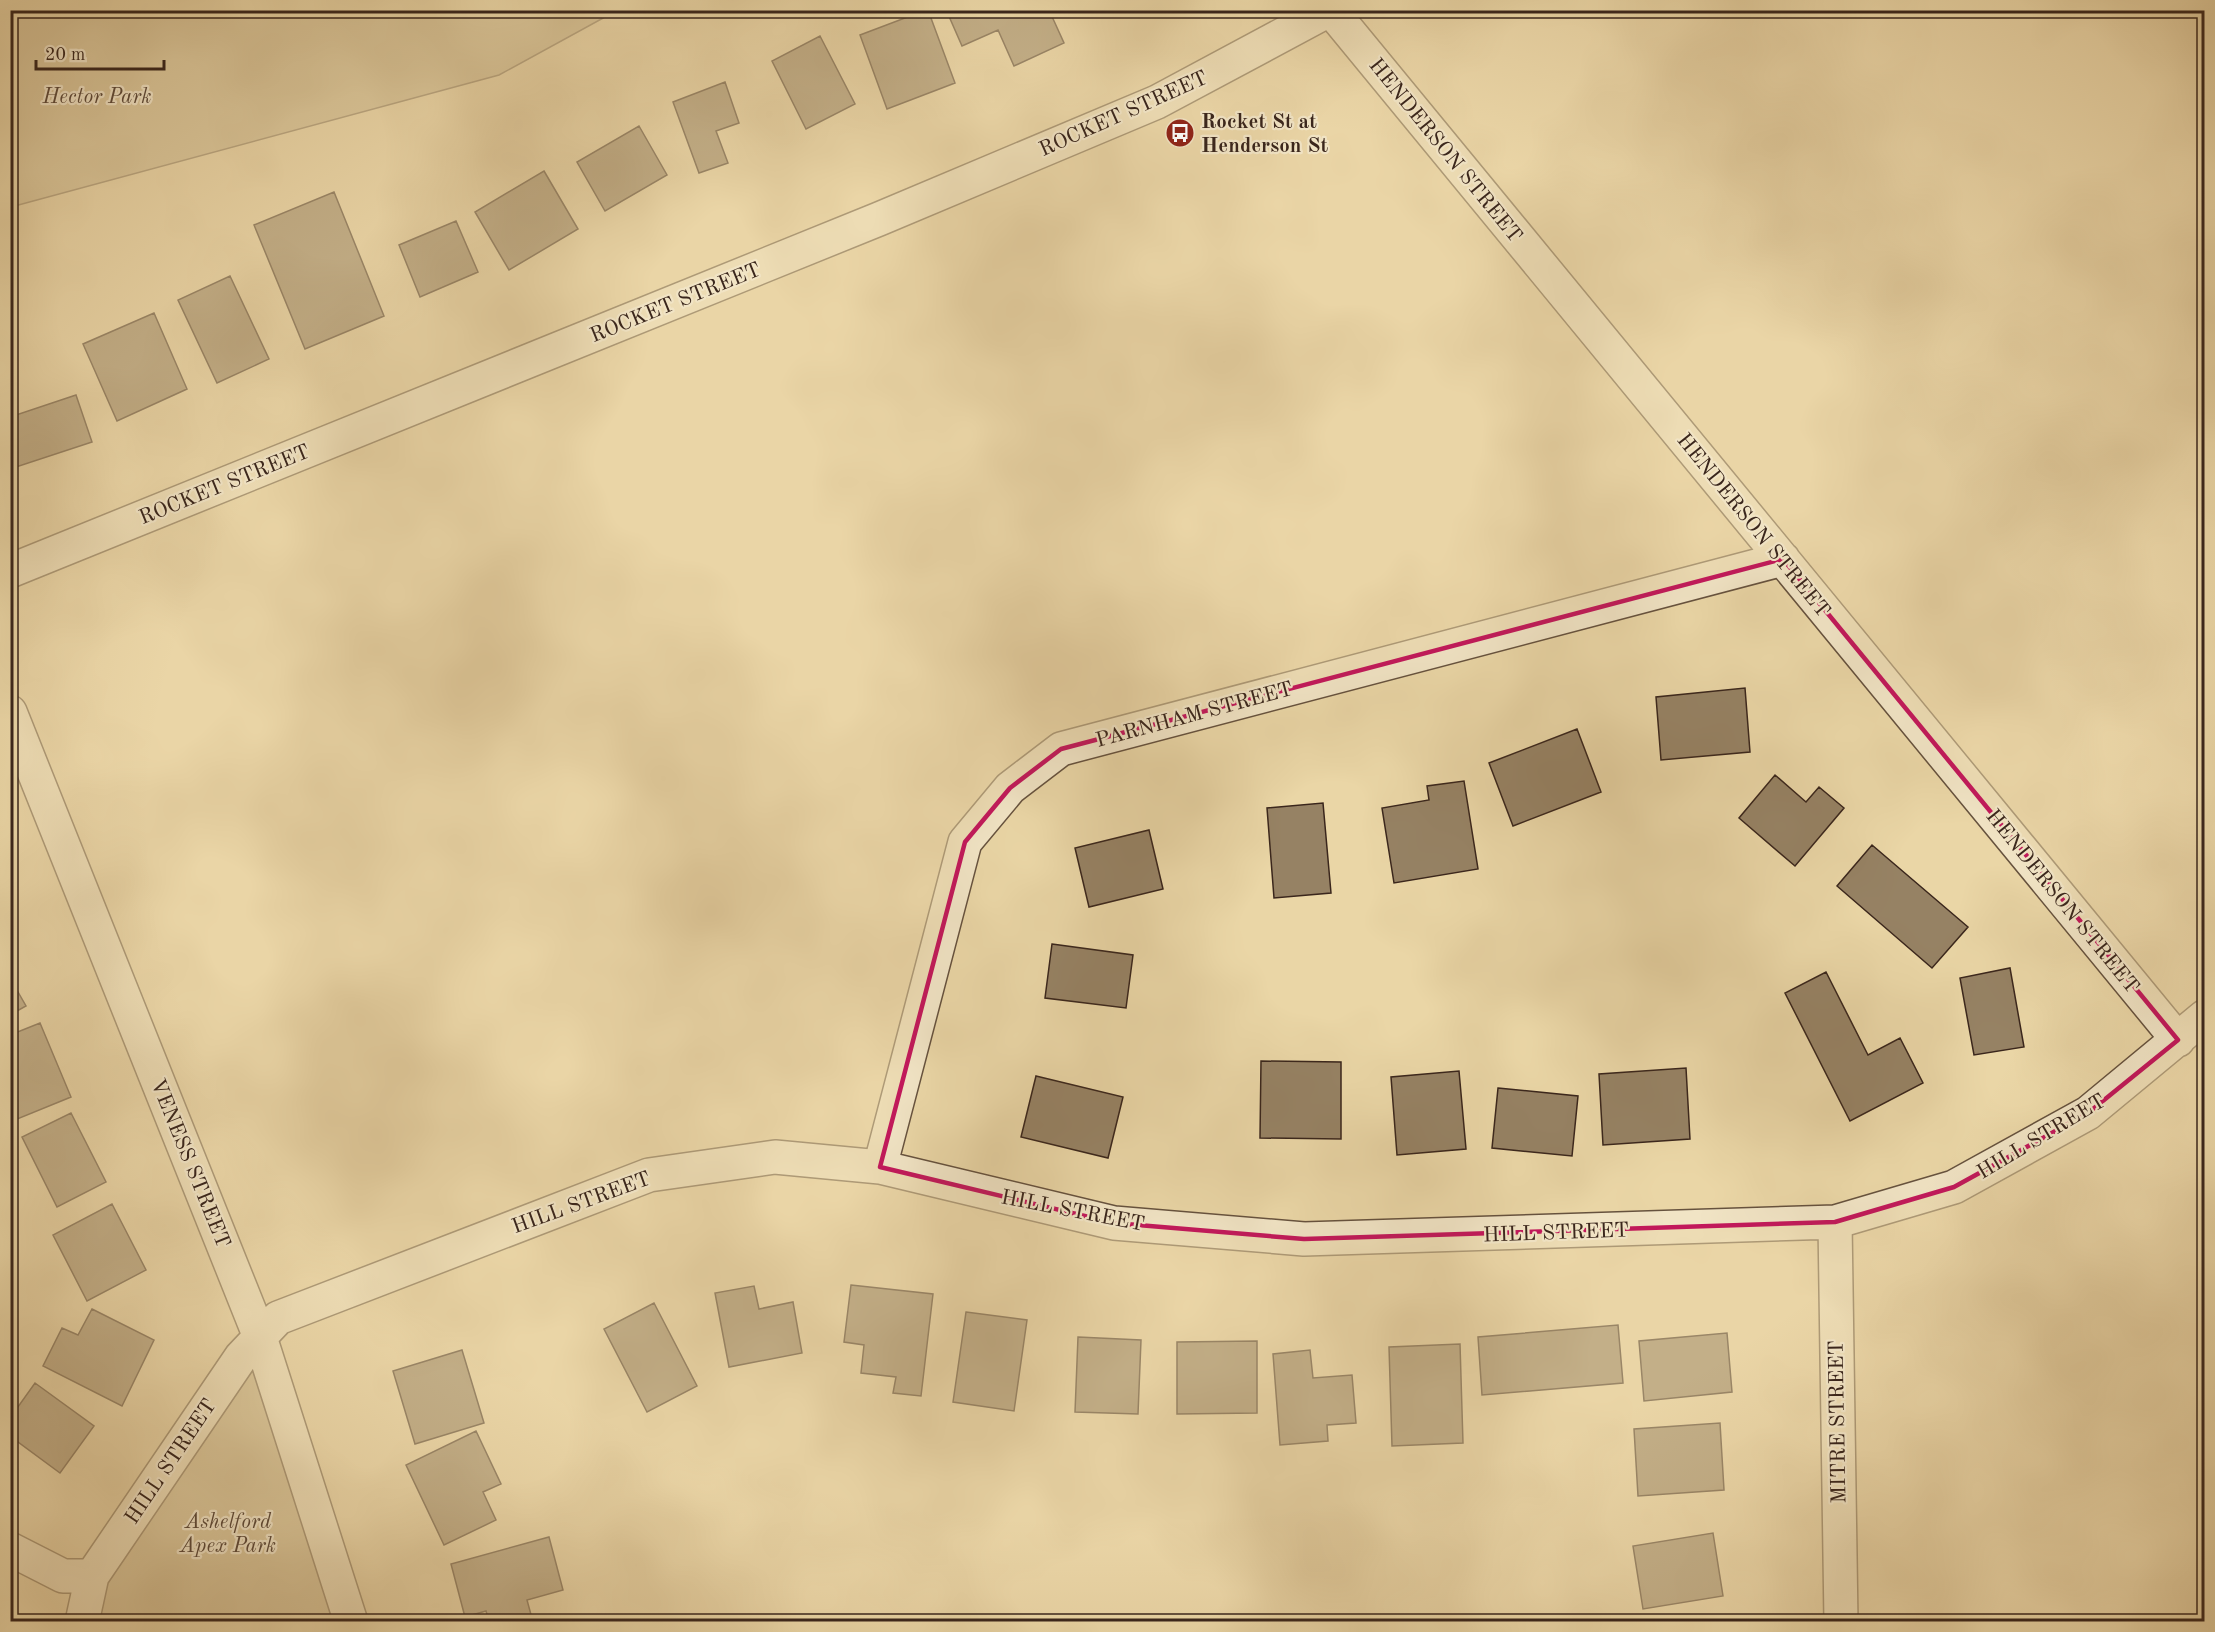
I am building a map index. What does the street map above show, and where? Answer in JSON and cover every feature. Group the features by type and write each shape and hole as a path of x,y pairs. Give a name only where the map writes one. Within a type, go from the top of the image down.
{"street":[{"name":"HENDERSON STREET","path":"1330,10 2178,1040"},
{"name":"ROCKET STREET","path":"10,571 836,237 1157,102 1330,10"},
{"name":"PARNHAM STREET","path":"880,1167 965,842 1010,788 1061,749 1783,559"},
{"name":"VENESS STREET","path":"10,712 260,1336 351,1622"},
{"name":"HILL STREET","path":"82,1622 92,1576 241,1357 278,1318 649,1175 775,1157 880,1167 1114,1223 1304,1239 1835,1222 1954,1187 2088,1113 2205,1017"},
{"name":"MITRE STREET","path":"1835,1222 1841,1622"},
{"path":"10,1549 63,1576 92,1576"}],"highlighted area":[{"path":"1783,559 2178,1040 2088,1113 1954,1187 1835,1222 1304,1239 1114,1223 880,1167 965,842 1010,788 1061,749"}],"green space":[{"name":"Hector Park","path":"11,10 616,11 499,75 11,207"},
{"name":"Ashelford Apex Park","path":"260,1337 346,1621 82,1622"}],"building":[{"path":"928,10 955,83 887,109 860,35"},
{"path":"956,10 1049,10 1064,43 1014,66 998,30 962,46 948,14"},
{"path":"820,36 855,104 806,129 772,61"},
{"path":"725,82 739,123 716,131 728,163 699,173 673,102"},
{"path":"639,126 667,175 605,211 577,162"},
{"path":"544,171 578,229 509,270 475,212"},
{"path":"334,192 384,316 305,349 254,225"},
{"path":"456,221 478,272 420,297 399,245"},
{"path":"230,276 269,359 217,383 178,300"},
{"path":"154,313 187,389 117,421 83,344"},
{"path":"76,395 92,442 10,469 10,417"},
{"path":"1745,688 1750,752 1661,760 1656,697"},
{"path":"1577,729 1601,792 1513,826 1489,763"},
{"path":"1775,775 1806,802 1819,787 1844,808 1795,866 1739,818"},
{"path":"1464,781 1478,869 1394,883 1382,808 1429,800 1427,786"},
{"path":"1323,803 1331,893 1274,898 1267,808"},
{"path":"1149,830 1163,889 1089,907 1075,848"},
{"path":"1872,845 1968,927 1932,968 1837,886"},
{"path":"1052,944 1133,955 1126,1008 1045,998"},
{"path":"2010,968 2024,1047 1974,1055 1960,978"},
{"path":"1826,972 1868,1055 1900,1038 1923,1083 1850,1121 1785,993"},
{"path":"10,978 26,1006 10,1015"},
{"path":"40,1023 71,1097 10,1122 10,1035"},
{"path":"1261,1061 1341,1062 1341,1139 1260,1138"},
{"path":"1686,1068 1690,1139 1603,1145 1599,1074"},
{"path":"1459,1071 1466,1149 1397,1155 1391,1077"},
{"path":"1036,1076 1123,1097 1108,1158 1021,1137"},
{"path":"1498,1088 1578,1096 1572,1156 1492,1148"},
{"path":"71,1113 106,1182 57,1207 22,1137"},
{"path":"112,1204 146,1270 87,1301 53,1235"},
{"path":"851,1285 933,1294 921,1396 893,1393 896,1377 861,1373 864,1345 844,1342"},
{"path":"754,1286 759,1309 793,1302 802,1353 729,1367 715,1293"},
{"path":"654,1303 697,1386 647,1412 604,1329"},
{"path":"92,1309 154,1340 122,1406 43,1366 62,1328 78,1335"},
{"path":"966,1312 1027,1320 1014,1411 953,1402"},
{"path":"1618,1325 1623,1383 1482,1395 1478,1337"},
{"path":"1727,1333 1732,1392 1644,1401 1639,1341"},
{"path":"1078,1337 1141,1340 1138,1414 1075,1412"},
{"path":"1257,1341 1257,1413 1177,1414 1177,1342"},
{"path":"1460,1344 1463,1443 1392,1446 1389,1347"},
{"path":"462,1350 484,1423 415,1444 393,1371"},
{"path":"1310,1350 1313,1378 1352,1375 1356,1423 1327,1425 1328,1441 1280,1445 1273,1354"},
{"path":"35,1383 94,1426 60,1473 10,1436 10,1418"},
{"path":"1720,1423 1724,1490 1638,1496 1634,1429"},
{"path":"476,1431 501,1484 483,1492 496,1520 444,1545 406,1465"},
{"path":"1713,1533 1723,1596 1643,1609 1633,1546"},
{"path":"549,1537 563,1590 527,1600 533,1622 489,1622 486,1611 465,1617 451,1564"}],"place":[{"name":"Rocket St at Henderson St","path":"1180,133"}]}
